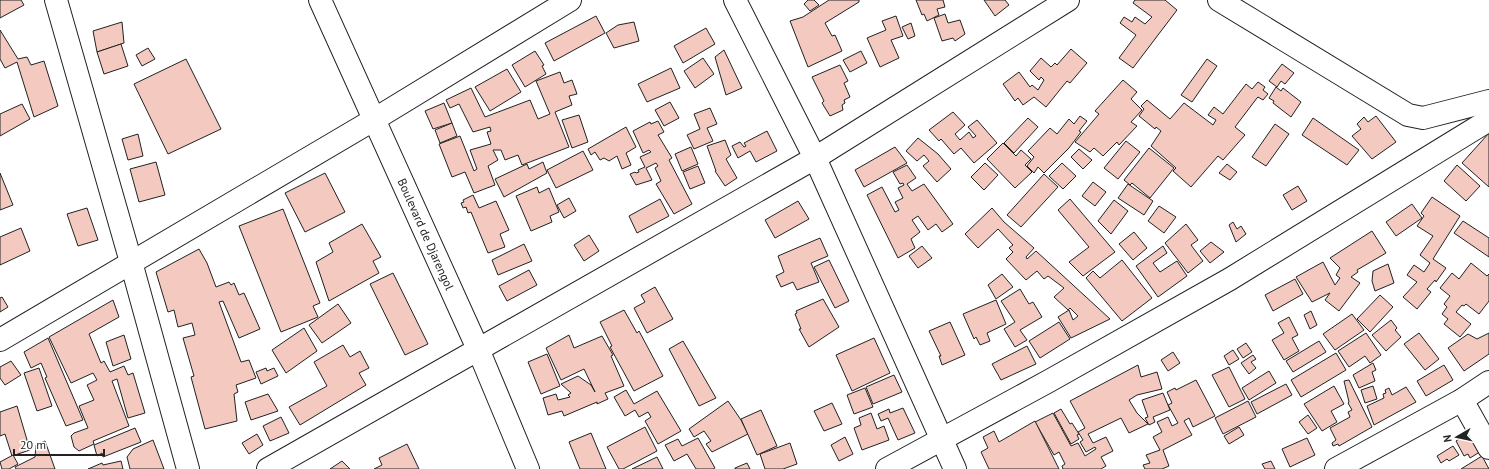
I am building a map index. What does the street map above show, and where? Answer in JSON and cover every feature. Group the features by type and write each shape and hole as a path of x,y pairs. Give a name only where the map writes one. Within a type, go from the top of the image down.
{"street":[{"path":"56,0 131,262 188,469"},
{"name":"Boulevard de Djarengol","path":"320,0 478,349 528,469"},
{"path":"0,340 375,119 570,0"},
{"path":"735,0 815,158 955,469"},
{"path":"268,469 815,158 1068,0"},
{"path":"1219,0 1408,116 1423,118 1489,101"},
{"path":"887,469 941,438 1049,381 1230,279 1489,120"},
{"path":"1336,469 1462,400 1489,382"},
{"path":"1462,400 1489,448"}],"building":[{"path":"0,0 21,0 24,5 0,18"},
{"path":"808,0 814,0 819,5 810,11 804,4"},
{"path":"829,0 859,0 859,2 825,23 832,36 835,35 842,51 808,67 790,21 803,17"},
{"path":"916,0 943,0 945,7 937,9 939,15 927,21 924,14 922,15"},
{"path":"984,0 1005,0 1009,5 995,16"},
{"path":"1135,0 1165,0 1177,10 1133,68 1119,58 1136,35 1120,23 1124,17 1132,22 1135,17 1145,24 1152,17 1133,3"},
{"path":"945,14 948,23 960,20 965,34 955,41 953,38 942,41 934,18"},
{"path":"596,16 605,33 554,61 545,43"},
{"path":"896,16 903,36 891,40 899,58 880,67 867,38 886,30 882,21"},
{"path":"122,22 124,43 97,52 93,31"},
{"path":"634,22 639,41 614,48 606,33 618,25"},
{"path":"911,23 915,36 908,39 902,27"},
{"path":"706,28 715,44 683,63 674,46"},
{"path":"0,30 18,59 27,57 31,65 44,61 58,106 34,117 17,62 5,68 0,59"},
{"path":"121,44 128,66 104,74 97,52"},
{"path":"148,48 155,59 142,66 136,55"},
{"path":"1071,49 1087,63 1070,83 1067,81 1046,107 1034,97 1023,105 1018,98 1015,101 1003,84 1019,72 1030,87 1032,85 1038,90 1044,80 1041,77 1039,80 1030,71 1041,58 1051,67 1055,63 1057,65"},
{"path":"724,50 742,88 726,95 715,57"},
{"path":"535,51 544,65 542,66 546,74 525,87 512,65"},
{"path":"861,51 867,63 850,72 843,60"},
{"path":"703,58 714,74 695,88 684,71"},
{"path":"186,59 221,129 168,154 134,84"},
{"path":"1207,59 1217,66 1192,102 1181,95"},
{"path":"1282,64 1294,73 1285,84 1281,81 1277,87 1269,81"},
{"path":"840,65 848,81 844,83 850,97 844,100 845,103 842,105 843,110 830,116 822,103 824,101 812,77"},
{"path":"671,68 680,88 647,102 638,84"},
{"path":"507,69 521,92 490,111 475,87"},
{"path":"560,72 564,83 572,80 577,94 569,96 572,105 555,112 569,147 522,165 518,155 505,160 501,150 493,150 498,160 488,166 495,185 474,193 465,172 452,177 439,144 460,136 474,171 477,169 470,150 491,144 487,132 491,131 490,127 473,132 459,104 450,108 446,100 471,88 485,117 530,100 538,119 550,114 536,81"},
{"path":"1123,80 1137,92 1131,99 1142,110 1131,122 1137,126 1119,145 1117,142 1103,156 1094,148 1090,152 1075,142 1099,114 1095,111"},
{"path":"1258,82 1265,87 1263,90 1268,94 1263,100 1258,97 1257,98 1235,127 1245,135 1223,160 1218,156 1191,187 1173,171 1176,168 1151,146 1161,131 1156,127 1155,129 1139,116 1144,109 1141,106 1147,100 1170,119 1184,103 1213,125 1216,120 1208,115 1214,107 1223,114 1246,84 1252,89"},
{"path":"1276,87 1281,91 1283,88 1301,102 1291,117 1269,98"},
{"path":"670,102 679,118 664,126 655,110"},
{"path":"444,103 452,123 433,129 425,111"},
{"path":"22,104 30,119 0,136 0,114"},
{"path":"710,108 717,124 707,128 713,141 694,149 687,135 700,129 694,114"},
{"path":"953,112 965,125 955,134 960,140 969,132 973,138 976,136 968,127 977,120 997,143 974,163 961,148 954,154 941,139 939,141 929,130"},
{"path":"579,115 588,142 572,148 562,120"},
{"path":"1080,116 1087,121 1069,148 1044,173 1038,167 1034,173 1027,166 1034,157 1028,151 1050,128 1057,134 1069,119 1074,124"},
{"path":"1376,116 1396,142 1372,159 1352,136 1361,129 1357,124 1364,117 1368,122"},
{"path":"1028,118 1038,127 1014,153 1004,143"},
{"path":"1313,118 1359,150 1347,165 1302,135"},
{"path":"658,121 664,132 658,135 672,158 669,160 692,204 674,214 656,184 661,181 655,168 658,166 656,163 646,168 652,180 636,185 630,174 639,172 638,170 645,167 640,157 651,152 649,150 643,153 633,131 650,122 651,124"},
{"path":"452,123 457,136 440,143 435,130"},
{"path":"1275,124 1289,134 1266,166 1252,157"},
{"path":"626,127 636,147 626,153 631,165 622,169 617,156 609,161 604,158 600,160 595,152 591,155 588,149"},
{"path":"767,131 777,151 756,162 750,151 738,158 732,146 740,142 744,147 746,146 744,143"},
{"path":"1489,133 1489,187 1462,163"},
{"path":"138,134 143,156 128,160 122,139"},
{"path":"918,138 938,154 951,169 937,182 923,166 929,161 924,155 917,161 906,151"},
{"path":"725,140 731,155 726,159 737,178 725,186 715,171 707,146"},
{"path":"1126,141 1140,152 1118,179 1104,168"},
{"path":"1003,143 1016,156 1021,150 1031,159 1025,165 1032,172 1015,188 987,159"},
{"path":"691,147 698,164 682,171 675,154"},
{"path":"895,147 907,163 864,187 855,170"},
{"path":"1149,148 1174,168 1150,198 1132,183 1130,185 1124,180"},
{"path":"1079,149 1092,160 1083,169 1071,157"},
{"path":"583,151 593,170 556,188 547,170"},
{"path":"156,162 165,195 139,202 130,169"},
{"path":"543,162 547,173 504,197 495,179 527,164 529,169"},
{"path":"985,163 998,175 984,190 971,177"},
{"path":"1062,163 1076,176 1063,189 1049,176"},
{"path":"1227,164 1237,172 1230,180 1219,173"},
{"path":"907,165 916,178 907,184 912,191 924,184 953,224 942,232 936,224 928,230 918,216 912,220 920,232 911,239 915,248 898,258 867,195 882,187 895,212 899,210 895,202 903,198 898,188 904,185 903,183 900,184 893,172"},
{"path":"1457,165 1480,186 1466,201 1444,181"},
{"path":"698,166 705,183 690,189 683,172"},
{"path":"0,173 13,205 0,210"},
{"path":"325,173 345,212 305,232 285,193"},
{"path":"1044,174 1058,187 1021,227 1007,215"},
{"path":"1093,182 1106,192 1095,206 1082,196"},
{"path":"1128,184 1153,201 1144,215 1118,198"},
{"path":"1298,186 1307,201 1292,210 1283,195"},
{"path":"537,187 539,193 549,188 559,212 550,216 552,222 531,231 516,196"},
{"path":"473,195 479,208 496,201 509,230 500,234 505,247 488,253 471,212 468,213 466,207 463,208 461,203 464,202 463,200"},
{"path":"1432,197 1460,216 1433,259 1446,268 1436,282 1435,280 1427,289 1431,292 1417,309 1403,297 1417,282 1407,275 1414,265 1424,272 1430,263 1420,255 1433,236 1417,226 1424,216 1421,213"},
{"path":"569,198 576,211 564,218 557,205"},
{"path":"660,199 669,216 637,233 629,216"},
{"path":"1070,199 1115,252 1083,276 1069,262 1089,247 1058,210"},
{"path":"1114,200 1128,211 1111,234 1098,221"},
{"path":"798,201 809,219 775,238 765,220"},
{"path":"1412,204 1422,218 1396,236 1386,222"},
{"path":"1159,206 1176,217 1164,233 1148,221"},
{"path":"87,208 98,240 78,246 67,214"},
{"path":"992,208 1004,222 1034,248 1026,257 1027,259 1036,251 1110,319 1071,338 1058,317 1069,310 1073,320 1078,316 1070,308 1068,310 1054,297 1064,288 1048,276 1044,279 1037,271 1026,280 1006,259 1013,252 1009,248 1013,245 998,229 978,248 965,234"},
{"path":"283,209 320,303 313,306 318,317 281,332 239,226"},
{"path":"1463,221 1489,238 1489,257 1454,233"},
{"path":"1233,222 1237,229 1241,226 1246,234 1236,242 1229,225"},
{"path":"362,224 381,257 373,261 379,273 329,301 316,262 333,252 329,243"},
{"path":"1186,224 1198,240 1191,245 1203,261 1188,273 1165,243"},
{"path":"21,228 30,251 0,265 0,237"},
{"path":"1372,231 1386,253 1357,270 1358,272 1351,277 1360,283 1339,311 1325,300 1330,293 1312,302 1296,277 1323,262 1335,285 1340,278 1336,275 1340,268 1330,258"},
{"path":"1134,232 1147,248 1133,260 1119,244"},
{"path":"589,235 599,251 584,261 574,245"},
{"path":"820,238 828,256 811,263 819,282 797,290 793,282 781,287 776,276 784,272 778,256"},
{"path":"1211,242 1224,252 1210,263 1200,251"},
{"path":"524,244 532,261 498,275 492,260"},
{"path":"922,246 932,258 918,268 909,256"},
{"path":"1163,246 1167,253 1153,263 1160,272 1177,261 1187,276 1158,297 1136,266"},
{"path":"199,249 207,263 216,287 229,282 231,285 234,283 239,295 244,293 260,329 239,338 223,301 219,302 241,362 249,360 256,378 236,385 238,392 234,394 237,421 205,429 191,377 194,376 183,338 195,335 192,323 178,327 174,310 168,312 156,272"},
{"path":"829,260 849,301 835,308 814,267"},
{"path":"1122,260 1152,298 1122,321 1086,278 1093,271 1100,278"},
{"path":"1471,263 1487,276 1489,274 1489,301 1479,314 1466,304 1464,306 1462,305 1456,312 1471,324 1460,337 1444,324 1448,319 1442,314 1447,307 1444,304 1450,296 1440,288 1452,273 1459,279"},
{"path":"1388,264 1394,283 1375,291 1372,281 1373,271"},
{"path":"529,270 537,285 507,301 499,286"},
{"path":"393,273 428,344 405,355 370,284"},
{"path":"1002,274 1013,287 996,299 988,285"},
{"path":"1295,279 1303,294 1273,311 1265,295"},
{"path":"655,287 673,319 647,333 634,308 645,302 641,295"},
{"path":"1020,289 1029,304 1033,302 1042,317 1020,330 1027,340 1015,347 1004,329 1015,322 1001,301"},
{"path":"1380,295 1393,307 1370,332 1357,319"},
{"path":"2,297 8,307 0,312 0,298"},
{"path":"823,299 839,327 809,347 799,329 801,329 795,314 797,313 796,311"},
{"path":"113,300 119,317 89,334 101,363 104,361 110,372 124,366 128,375 133,373 145,413 128,418 117,379 112,381 129,426 93,441 94,444 79,451 74,447 71,436 74,433 88,428 79,406 94,400 87,385 97,380 93,373 71,383 49,337"},
{"path":"996,300 1006,324 987,333 990,341 980,345 976,337 974,339 963,314"},
{"path":"338,304 351,323 322,343 309,325"},
{"path":"624,310 637,333 639,331 663,376 634,391 610,347 612,346 600,322"},
{"path":"1311,311 1317,325 1310,329 1304,315"},
{"path":"1352,314 1364,330 1335,350 1323,334"},
{"path":"1289,317 1298,335 1292,338 1299,351 1284,360 1272,340 1284,333 1278,323"},
{"path":"1391,320 1397,328 1395,330 1401,337 1386,351 1372,335"},
{"path":"950,322 965,355 942,365 939,356 941,356 929,331"},
{"path":"1059,322 1070,339 1040,358 1029,341"},
{"path":"304,328 317,351 286,373 272,350"},
{"path":"1366,333 1381,355 1370,363 1365,356 1349,367 1338,351"},
{"path":"1419,333 1439,359 1425,370 1404,344"},
{"path":"1489,333 1489,354 1464,371 1448,348 1468,334 1477,339"},
{"path":"124,335 131,359 113,366 106,342"},
{"path":"569,335 574,348 602,336 613,355 611,356 624,386 605,393 608,399 597,404 597,402 564,416 562,411 548,415 543,398 556,394 558,400 570,397 568,395 571,393 561,384 578,376 591,385 595,392 584,369 561,380 546,348"},
{"path":"48,338 83,420 66,426 45,378 47,377 41,363 31,368 24,352"},
{"path":"874,338 890,373 852,391 836,355"},
{"path":"683,341 716,398 699,406 669,349"},
{"path":"1319,341 1326,352 1293,372 1286,361"},
{"path":"1246,343 1252,352 1243,358 1237,349"},
{"path":"343,345 350,357 360,351 369,368 359,373 366,385 300,425 289,407 327,386 314,362"},
{"path":"1027,346 1036,364 1001,380 992,364"},
{"path":"1233,350 1239,359 1229,365 1224,356"},
{"path":"1173,352 1180,363 1168,371 1161,360"},
{"path":"1336,353 1346,370 1301,397 1291,380"},
{"path":"547,354 560,386 541,394 528,362"},
{"path":"1253,355 1256,359 1251,362 1256,368 1249,374 1241,363"},
{"path":"11,361 21,375 5,385 0,378 0,367"},
{"path":"1373,363 1376,370 1372,372 1375,381 1359,388 1353,375"},
{"path":"1138,365 1141,377 1157,372 1162,389 1137,395 1129,400 1137,413 1148,424 1129,433 1121,418 1088,434 1093,443 1106,437 1113,451 1101,457 1106,466 1101,469 1063,469 1062,466 1065,464 1059,452 1054,455 1035,422 1053,413 1071,446 1078,443 1085,456 1096,449 1095,447 1086,452 1080,442 1083,440 1078,432 1085,428 1070,401"},
{"path":"1444,365 1453,380 1426,396 1417,381"},
{"path":"1229,367 1245,399 1229,407 1212,375"},
{"path":"39,368 52,406 37,411 24,373"},
{"path":"266,368 267,371 274,368 278,376 261,384 256,372"},
{"path":"1269,371 1276,383 1249,400 1242,388"},
{"path":"894,375 902,392 873,404 866,387"},
{"path":"1196,380 1215,416 1193,427 1189,418 1184,421 1192,435 1163,450 1169,466 1162,469 1145,469 1143,465 1150,463 1146,455 1160,450 1153,437 1162,432 1157,422 1168,417 1172,426 1178,423 1168,405 1172,403 1167,392 1175,388 1176,390"},
{"path":"1349,380 1372,427 1339,446 1338,444 1333,446 1332,443 1336,440 1330,428 1350,417 1348,412 1352,410 1348,403 1344,381"},
{"path":"1286,384 1292,395 1257,414 1251,402"},
{"path":"1334,386 1344,404 1331,411 1337,422 1322,431 1304,404"},
{"path":"1373,386 1377,399 1365,403 1361,390"},
{"path":"1406,387 1416,402 1374,425 1367,406 1384,398 1383,394 1386,393 1385,390 1389,388 1392,395"},
{"path":"865,388 873,407 854,414 847,395"},
{"path":"626,390 634,404 657,391 681,431 658,444 645,421 651,417 648,412 639,417 635,410 625,416 614,397"},
{"path":"1163,393 1170,410 1153,417 1155,422 1149,425 1145,418 1148,417 1142,400"},
{"path":"268,394 278,411 251,420 245,402"},
{"path":"728,401 741,420 748,434 712,452 706,444 711,441 704,431 694,437 689,429"},
{"path":"1248,401 1256,417 1223,434 1215,418"},
{"path":"832,403 842,424 824,431 814,411"},
{"path":"17,406 30,450 12,456 5,434 0,436 0,412"},
{"path":"903,408 915,433 898,440 888,418 881,421 878,414 889,409 890,413"},
{"path":"1061,409 1070,424 1072,423 1079,434 1077,435 1079,439 1071,444 1054,413"},
{"path":"761,410 777,446 757,455 741,419"},
{"path":"871,413 877,429 884,426 889,440 862,450 854,428 861,425 859,418"},
{"path":"1308,415 1317,428 1308,434 1299,422"},
{"path":"281,417 289,433 270,441 263,426"},
{"path":"1035,421 1059,469 989,469 981,452 988,448 983,437 994,431 999,442"},
{"path":"645,427 657,451 623,469 619,469 607,447"},
{"path":"1239,427 1244,435 1229,444 1224,436"},
{"path":"135,428 141,442 103,457 102,453 97,456 94,445"},
{"path":"1473,430 1483,450 1470,458 1468,454 1464,456 1456,441"},
{"path":"591,433 606,469 580,469 569,442"},
{"path":"257,434 263,445 249,454 242,443"},
{"path":"845,437 853,454 839,461 831,445"},
{"path":"698,438 715,468 696,469 687,454 674,461 665,445 678,439 682,446"},
{"path":"1307,438 1315,455 1290,467 1282,449"},
{"path":"153,440 164,469 130,469 127,457 133,449"},
{"path":"45,441 55,469 16,469 15,467 35,457 36,445"},
{"path":"790,443 797,464 783,469 765,469 760,454"},
{"path":"407,444 419,469 374,469 382,465 379,458"},
{"path":"1453,446 1459,455 1449,461 1447,459 1441,463 1437,456"},
{"path":"13,455 18,464 9,469 2,469 0,462"},
{"path":"1482,456 1489,469 1461,469"},
{"path":"657,457 663,469 632,469"},
{"path":"121,461 123,469 88,469 102,463 103,465"},
{"path":"342,461 350,469 330,469"},
{"path":"1271,461 1275,469 1265,469 1262,464"},
{"path":"747,463 750,469 735,469 735,468"}]}
